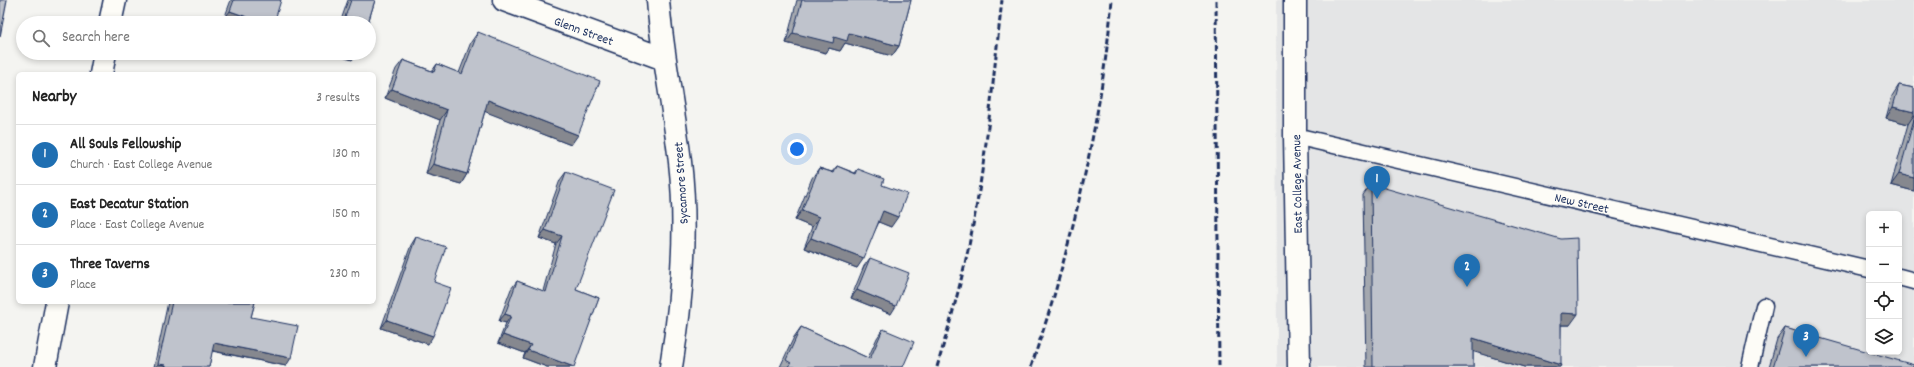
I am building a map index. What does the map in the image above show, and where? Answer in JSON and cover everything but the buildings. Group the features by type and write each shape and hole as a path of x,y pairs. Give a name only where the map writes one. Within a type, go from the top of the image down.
{"street":[{"path":"112,16 115,0"},
{"name":"Glenn Street","path":"504,0 664,59"},
{"name":"Sycamore Street","path":"658,0 664,59 680,163 683,214 681,294 670,367"},
{"name":"East College Avenue","path":"1295,0 1295,136 1299,367"},
{"path":"101,72 104,60"},
{"path":"45,367 57,304"}],"lane":[{"name":"New Street","path":"1295,136 1622,210 1866,268"},
{"path":"1902,278 1914,281"},
{"path":"1750,367 1764,306"}],"shaded area":[{"path":"1276,0 1914,0 1914,367 1277,367"}],"railway":[{"path":"937,367 958,291 980,187 1002,0"},
{"path":"1031,367 1057,286 1078,206 1099,104 1112,0"},
{"path":"1216,0 1219,367"}],"place":[{"name":"All Souls Fellowship","path":"1377,199"},
{"name":"East Decatur Station","path":"1467,287"},
{"name":"Three Taverns","path":"1806,357"}]}
